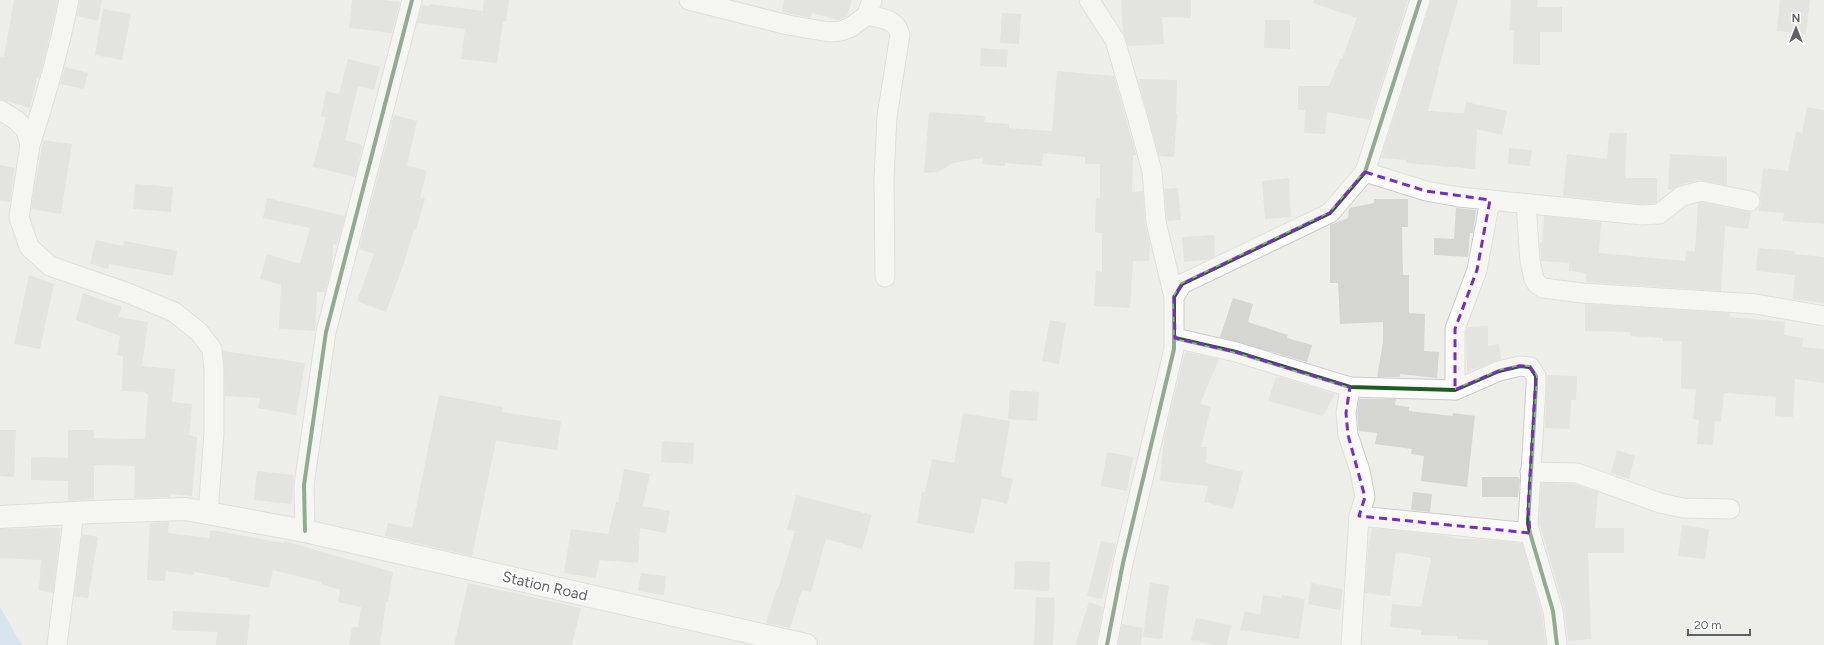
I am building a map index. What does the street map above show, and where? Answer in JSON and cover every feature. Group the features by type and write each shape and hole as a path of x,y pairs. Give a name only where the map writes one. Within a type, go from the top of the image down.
{"main road":[{"name":"Station Road","path":"0,517 186,509 294,529 806,645"}],"street":[{"path":"69,0 62,35 47,92 30,145 19,217 29,247 50,266 128,293 174,312 199,332 212,349 214,370 214,433 208,513"},
{"path":"294,529 304,485 326,332 412,0"},
{"path":"689,0 788,25 829,32 841,31 851,27 870,8 894,22 898,26 900,35 886,116 884,178 885,277"},
{"path":"1089,0 1115,40 1137,116 1152,171 1156,222 1174,297 1174,349 1123,564 1107,645"},
{"path":"1174,297 1182,284 1330,213 1365,172 1420,0"},
{"path":"0,110 16,120 26,130 30,145"},
{"path":"1365,172 1426,191 1490,200 1642,215 1660,214 1682,196 1701,191 1750,201"},
{"path":"1455,390 1455,329 1477,270 1490,200"},
{"path":"1526,204 1530,261 1534,279 1537,284 1543,288 1582,293 1756,304 1824,316"},
{"path":"1175,338 1236,352 1350,387 1455,390 1499,371 1520,366 1530,367 1536,376 1528,508 1530,533 1553,611 1557,645"},
{"path":"1350,387 1346,413 1348,435 1360,471 1365,497 1359,516 1350,645"},
{"path":"1530,472 1577,473 1683,508 1730,509"},
{"path":"57,645 74,513"},
{"path":"1359,516 1530,533"}],"highlighted area":[{"path":"1365,172 1426,191 1490,200 1477,270 1455,329 1455,390 1499,371 1520,366 1530,367 1536,376 1528,508 1530,533 1359,516 1365,497 1348,435 1346,413 1350,387 1236,352 1175,338 1174,297 1182,284 1330,213"}],"water":[{"path":"0,607 22,645 0,645"}],"building":[{"path":"14,0 58,0 39,79 37,78 30,108 0,99 0,56 4,57"},
{"path":"80,0 102,0 98,21 77,16"},
{"path":"352,0 384,0 400,2 392,33 349,28"},
{"path":"484,0 509,0 506,21 503,21 497,63 461,59 465,29 417,23 422,5 430,6 430,4 483,11"},
{"path":"784,0 852,0 847,16 838,20 812,13 811,18 782,12"},
{"path":"1121,0 1191,0 1191,18 1162,17 1164,44 1128,46 1123,32"},
{"path":"1314,0 1408,0 1370,120 1327,112 1325,134 1304,133 1305,110 1298,110 1298,86 1329,86 1340,59 1342,59 1357,18 1313,3"},
{"path":"1431,0 1458,0 1428,111 1464,113 1466,102 1507,111 1502,135 1477,129 1475,169 1406,163 1406,160 1381,158"},
{"path":"1511,0 1538,0 1537,7 1562,7 1562,32 1540,32 1540,65 1513,64 1514,30 1509,30"},
{"path":"1780,0 1810,0 1806,34 1777,31"},
{"path":"103,9 131,14 122,60 95,55"},
{"path":"1002,13 1021,14 1019,44 1000,43"},
{"path":"1265,20 1290,20 1290,49 1264,48"},
{"path":"981,48 1008,50 1007,67 980,66"},
{"path":"348,59 380,67 374,90 358,86 345,140 363,145 355,177 313,167 326,117 321,116 326,91 339,94"},
{"path":"65,67 88,73 84,89 60,84"},
{"path":"1057,71 1114,76 1136,155 1133,155 1132,192 1143,191 1145,223 1150,244 1149,261 1133,261 1130,308 1094,306 1096,271 1102,272 1102,233 1095,232 1096,198 1100,198 1100,164 1085,164 1085,157 1043,153 1042,166 1005,163 1005,166 982,164 983,158 953,163 938,172 924,173 929,112 985,116 984,122 1009,124 1009,128 1052,131"},
{"path":"1138,79 1177,80 1177,114 1174,157 1159,156"},
{"path":"1807,107 1824,110 1824,224 1783,221 1784,213 1758,211 1761,203 1760,196 1763,168 1788,171 1796,131 1802,133"},
{"path":"394,115 417,121 407,165 427,171 420,197 425,199 416,230 414,229 403,266 386,312 357,301 374,254 359,249"},
{"path":"1609,133 1627,133 1625,178 1657,178 1657,202 1642,204 1563,196 1567,154 1607,159"},
{"path":"43,140 72,144 61,214 31,209"},
{"path":"1509,148 1532,150 1530,166 1508,164"},
{"path":"1670,154 1727,157 1727,185 1699,180 1679,185 1672,190 1668,189"},
{"path":"0,165 15,168 10,202 0,201"},
{"path":"1289,178 1291,217 1265,219 1262,181"},
{"path":"135,184 173,187 171,212 133,209"},
{"path":"1178,188 1181,220 1167,221 1164,189"},
{"path":"267,198 345,216 337,245 333,244 332,266 325,292 317,292 315,331 279,329 281,285 260,279 267,254 300,264 310,228 263,218"},
{"path":"1374,199 1408,199 1408,227 1402,227 1403,275 1409,275 1409,313 1425,314 1424,351 1439,352 1437,378 1400,374 1400,377 1377,377 1383,342 1383,322 1340,324 1338,283 1330,283 1330,225 1348,218 1349,208 1374,203"},
{"path":"1701,202 1751,212 1748,229 1725,226 1721,291 1586,282 1586,273 1569,271 1569,263 1541,261 1540,243 1542,243 1544,216 1601,222 1599,253 1685,261 1686,251 1695,252 1698,203"},
{"path":"1456,208 1476,210 1473,233 1470,233 1468,257 1434,255 1434,238 1454,239"},
{"path":"1214,235 1215,256 1206,260 1184,262 1182,237"},
{"path":"96,240 123,246 124,241 177,251 173,276 109,264 108,269 90,264"},
{"path":"1758,248 1795,251 1794,254 1824,257 1824,303 1793,299 1795,275 1756,271"},
{"path":"29,275 54,284 40,349 14,344"},
{"path":"83,293 122,307 118,317 148,322 142,366 175,369 172,402 192,404 189,435 197,437 192,496 170,494 170,497 134,498 135,466 94,465 94,499 68,501 68,481 31,480 31,457 68,458 68,430 94,430 94,438 145,439 148,394 145,392 122,391 123,356 117,355 120,336 76,320"},
{"path":"1233,298 1253,304 1248,322 1288,335 1287,338 1312,345 1307,362 1220,337"},
{"path":"1585,304 1730,313 1730,317 1785,322 1784,335 1803,338 1802,347 1824,349 1824,383 1795,379 1793,417 1775,416 1776,397 1724,393 1721,422 1715,421 1713,445 1697,444 1699,420 1693,419 1696,389 1681,389 1682,341 1663,341 1663,338 1630,336 1630,332 1585,331"},
{"path":"1050,320 1066,323 1059,364 1042,361"},
{"path":"1488,326 1488,346 1499,344 1501,359 1467,372 1466,331 1468,327"},
{"path":"223,351 305,363 296,415 258,408 260,398 225,396"},
{"path":"1186,352 1219,359 1200,404 1211,407 1201,447 1207,447 1206,463 1243,472 1233,509 1204,502 1208,486 1160,481 1164,439"},
{"path":"1547,375 1577,376 1576,400 1571,400 1570,429 1545,428"},
{"path":"1276,376 1335,394 1323,416 1268,401"},
{"path":"1010,390 1039,392 1037,421 1008,419"},
{"path":"439,395 503,407 502,412 561,421 557,450 496,441 472,556 385,536 388,523 412,528"},
{"path":"1359,399 1396,399 1395,405 1409,407 1409,411 1453,416 1453,413 1475,416 1467,487 1421,481 1424,456 1411,454 1412,449 1375,444 1377,433 1359,431 1357,413"},
{"path":"963,413 1010,421 1001,476 1013,479 1007,504 982,498 974,534 917,523 922,492 925,492 932,459 954,463"},
{"path":"0,430 16,430 14,477 0,476"},
{"path":"662,441 694,443 693,464 661,462"},
{"path":"1617,450 1635,456 1629,479 1611,473"},
{"path":"1107,452 1133,457 1127,491 1101,486"},
{"path":"624,469 650,474 643,506 670,511 666,533 640,528 638,563 599,560 596,578 564,573 571,529 608,534 616,502 618,502"},
{"path":"257,471 294,475 292,504 254,500"},
{"path":"1482,477 1518,477 1520,479 1518,497 1482,497"},
{"path":"1541,483 1575,484 1598,492 1595,528 1624,528 1624,553 1588,553 1591,639 1568,641 1564,608 1539,522"},
{"path":"1413,492 1432,494 1430,512 1411,510"},
{"path":"796,495 872,515 862,549 826,539 811,592 802,590 790,628 766,623 777,588 778,589 795,531 787,530"},
{"path":"169,522 168,533 209,538 210,530 284,543 284,541 393,572 388,602 386,602 380,645 349,645 352,627 358,627 361,607 338,602 340,590 321,584 321,582 273,570 269,588 229,580 229,578 194,572 194,575 166,571 165,581 147,580 150,523"},
{"path":"1682,525 1709,529 1705,559 1678,556"},
{"path":"61,528 53,593 39,590 41,560 0,558 0,529"},
{"path":"1372,528 1439,535 1461,539 1522,543 1542,613 1546,645 1488,645 1488,640 1457,639 1457,636 1421,635 1421,630 1390,627 1392,604 1421,607 1431,558 1396,552 1390,596 1365,593 1368,548"},
{"path":"82,534 98,537 88,598 74,596"},
{"path":"1101,541 1116,544 1102,599 1087,596"},
{"path":"1015,561 1050,562 1049,591 1014,589"},
{"path":"641,573 666,576 664,595 638,591"},
{"path":"468,583 581,608 572,645 454,645"},
{"path":"1150,583 1169,585 1162,639 1143,637"},
{"path":"1311,583 1343,589 1340,610 1308,604"},
{"path":"1263,595 1282,598 1282,595 1305,599 1299,639 1240,630 1245,611 1260,615"},
{"path":"1036,597 1055,598 1053,645 1034,645"},
{"path":"1089,602 1103,607 1096,645 1075,645"},
{"path":"173,611 250,615 247,645 216,645 217,632 172,630"},
{"path":"1196,618 1231,625 1227,645 1217,645 1191,640"},
{"path":"1122,624 1143,628 1141,645 1118,645"}],"cycle path":[{"path":"305,531 304,485 326,332 412,0"},
{"path":"1107,645 1123,563 1174,349 1174,297 1182,284 1330,213 1365,172 1420,0"},
{"path":"1175,338 1236,352 1350,387 1455,390 1499,371 1520,366 1530,367 1536,376 1536,386 1528,523 1553,611 1557,645"}]}
